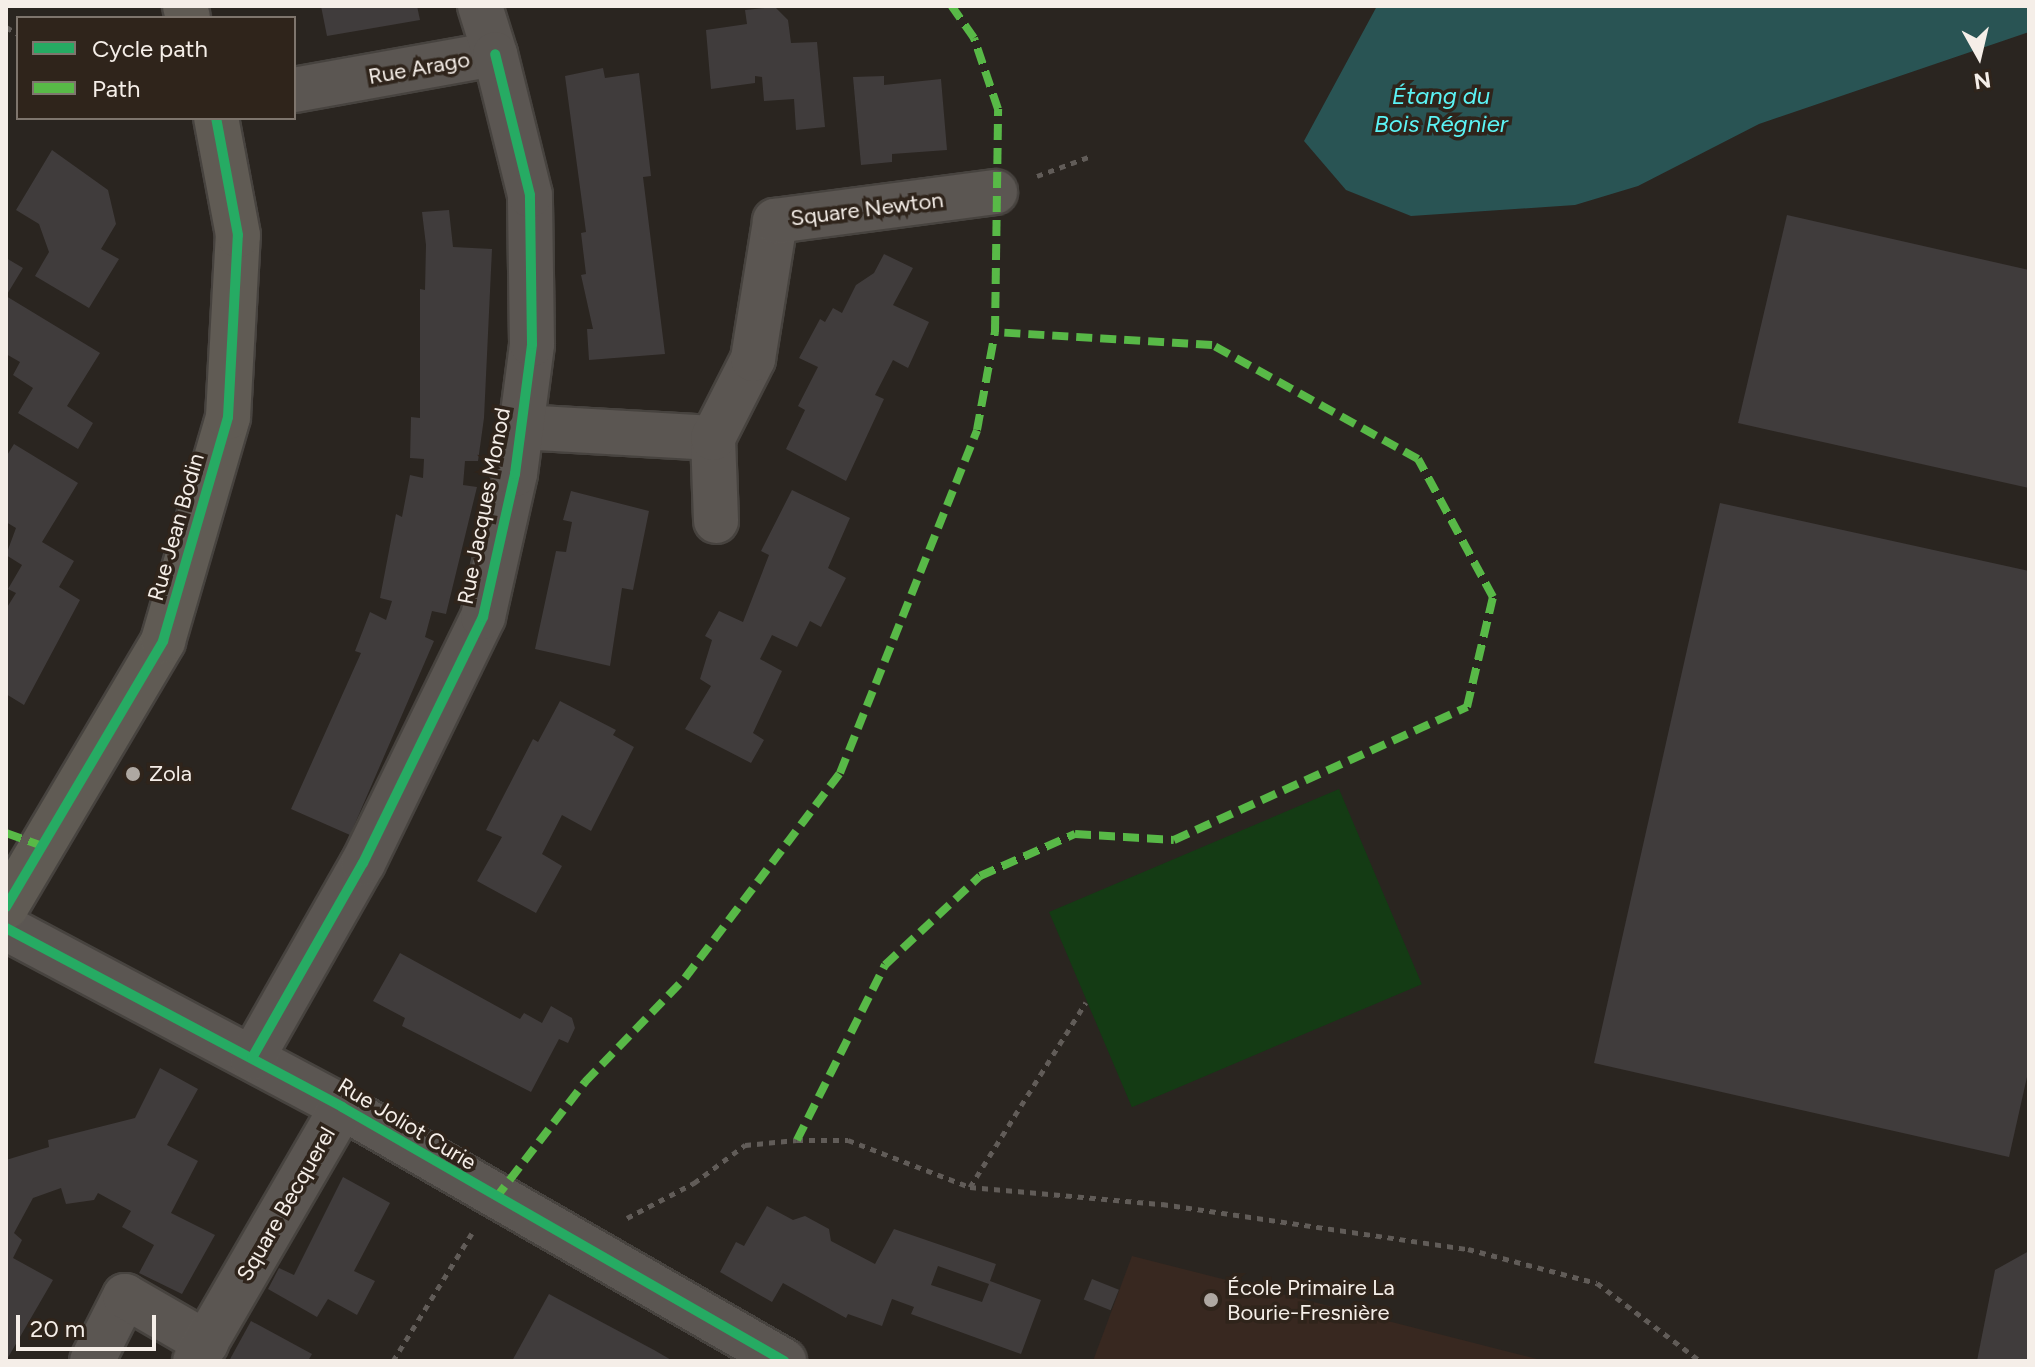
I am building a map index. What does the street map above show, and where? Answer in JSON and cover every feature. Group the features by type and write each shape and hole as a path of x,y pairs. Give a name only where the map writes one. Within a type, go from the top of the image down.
{"street":[{"name":"Rue Arago","path":"296,90 495,54 480,6"},
{"name":"Rue Jacques Monod","path":"252,1058 363,863 483,617 521,427 532,344 530,195 495,54"},
{"name":"Rue Jean Bodin","path":"6,907 163,641 221,445 228,417 238,235 216,120"},
{"name":"Square Newton","path":"716,521 713,438 753,359 775,221 995,192"},
{"path":"521,427 713,438"},
{"name":"Rue Joliot Curie","path":"6,928 342,1107 495,1199 784,1361"},
{"name":"Square Becquerel","path":"92,1361 125,1296 201,1352 342,1107"}],"path":[{"path":"995,192 1091,156"},
{"path":"970,1187 1086,1002"},
{"path":"615,1220 640,1216 745,1145 848,1140 970,1187 1162,1204 1468,1249 1597,1283 1700,1361"},
{"path":"393,1361 429,1296 495,1199"}],"shaded area":[{"name":"École Primaire La Bourie-Fresnière","path":"1132,1256 1545,1361 1093,1361"}],"green space":[{"path":"1339,789 1422,984 1132,1107 1049,912"}],"water":[{"name":"Étang du Bois Régnier","path":"1377,6 2029,6 2029,32 1759,124 1638,186 1575,205 1411,216 1346,190 1304,141"}],"building":[{"path":"321,6 417,6 420,20 327,36"},
{"path":"775,7 788,20 791,43 817,42 825,127 796,130 794,99 764,101 762,77 755,76 755,83 711,89 706,30 747,24 745,10"},
{"path":"603,68 605,78 639,73 651,176 643,177 665,354 589,360 587,329 593,329 581,275 586,274 581,233 586,232 565,76"},
{"path":"884,76 884,85 941,79 947,150 892,154 892,162 861,165 853,77"},
{"path":"52,150 108,190 116,224 101,249 119,259 89,308 35,276 49,252 39,224 16,210"},
{"path":"449,210 453,247 492,249 484,418 478,461 465,461 463,485 477,487 446,614 432,611 425,637 434,641 350,835 291,809 361,653 355,651 370,612 386,620 392,601 380,598 396,514 402,517 410,475 423,478 424,459 410,458 411,417 420,418 420,289 425,290 426,245 422,212"},
{"path":"1787,215 2029,270 2029,488 1738,423"},
{"path":"884,254 913,268 893,305 929,322 908,368 893,360 875,395 884,399 846,481 786,449 805,410 798,406 818,367 799,358 820,319 825,322 833,308 842,313 856,285 874,273"},
{"path":"6,258 23,268 6,296"},
{"path":"6,296 100,353 67,406 93,423 78,449 18,413 33,388 13,375 20,362 6,354"},
{"path":"14,444 78,483 42,542 74,561 59,587 80,600 24,705 6,694 6,609 16,593 8,589 22,565 6,555 16,528 6,522 6,457"},
{"path":"792,490 850,518 828,568 846,578 821,627 810,621 797,647 772,635 760,659 782,671 753,733 764,740 751,763 685,729 711,686 700,679 712,640 705,636 719,611 743,622 769,555 761,551"},
{"path":"571,491 649,511 633,590 622,588 610,666 535,649 556,551 566,552 572,522 563,520"},
{"path":"1720,503 2029,571 2029,1068 2009,1157 1594,1063"},
{"path":"560,701 616,730 613,735 634,747 591,831 562,815 542,854 562,866 536,913 477,881 502,837 486,830 533,739 538,742"},
{"path":"400,953 520,1019 524,1013 542,1023 551,1006 572,1018 575,1028 568,1043 559,1039 531,1092 402,1026 405,1018 373,1001"},
{"path":"160,1068 198,1089 167,1145 198,1161 171,1213 215,1235 182,1294 139,1273 154,1245 122,1227 131,1211 98,1193 94,1200 66,1204 61,1188 33,1198 14,1233 22,1240 13,1258 53,1280 6,1361 6,1160 49,1147 48,1140 135,1118"},
{"path":"343,1177 390,1203 354,1271 375,1281 357,1315 328,1299 317,1317 268,1289 279,1268 294,1275"},
{"path":"767,1206 793,1220 805,1216 829,1229 831,1241 875,1264 894,1229 996,1264 990,1281 1041,1300 1021,1354 911,1314 914,1307 892,1299 882,1326 848,1314 846,1318 783,1283 772,1302 720,1272 736,1242 744,1246","holes":["938,1266 989,1284 982,1302 931,1285"]},
{"path":"2029,1251 2029,1361 1977,1361 1995,1270"},
{"path":"1092,1279 1119,1290 1111,1310 1084,1299"},
{"path":"549,1294 654,1350 673,1361 512,1361"},
{"path":"251,1321 312,1354 308,1361 229,1361"}],"marked path":[{"path":"495,1199 585,1082 685,978 840,773 977,430 995,332 998,109 974,38 952,6"},
{"path":"797,1140 885,965 980,876 1075,834 1174,840 1467,707 1493,597 1418,459 1212,345 995,332"},
{"path":"6,833 45,847"}],"cycle path":[{"path":"252,1058 363,863 483,617 515,474 532,344 530,195 495,54"},
{"path":"6,907 163,641 228,417 238,235 216,120"},
{"path":"6,928 342,1107 784,1361"}],"place":[{"name":"Zola","path":"133,774"},
{"name":"École Primaire La Bourie-Fresnière","path":"1211,1300"}]}
